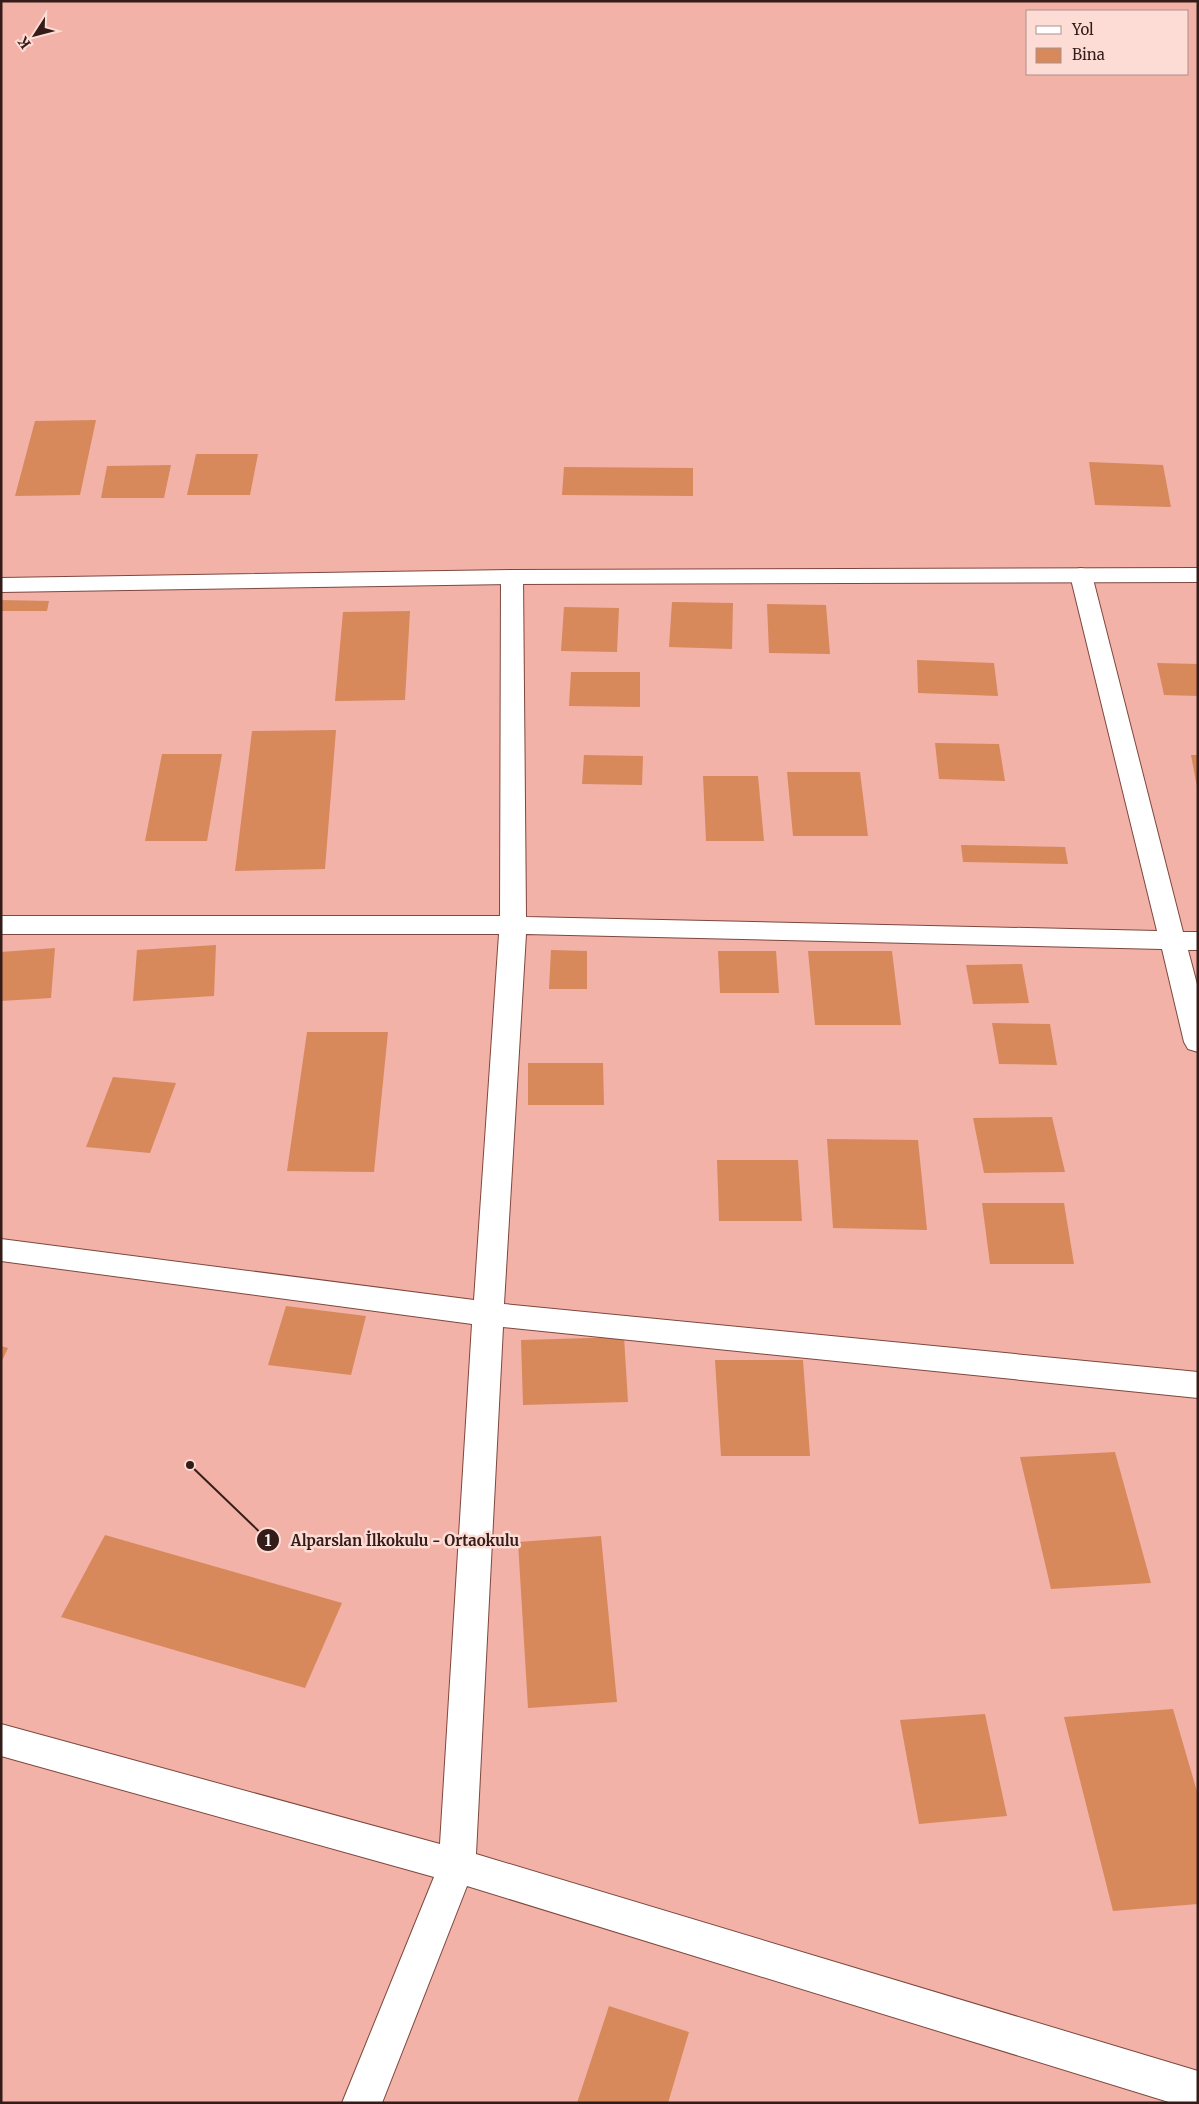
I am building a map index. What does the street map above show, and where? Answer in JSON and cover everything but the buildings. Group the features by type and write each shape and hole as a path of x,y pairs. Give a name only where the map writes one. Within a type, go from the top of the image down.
{"street":[{"path":"1081,575 1186,941 1198,1042"},
{"path":"1,585 512,577 1198,575"},
{"path":"362,2103 457,1866 488,1314 513,925 512,577"},
{"path":"1,925 513,925 1186,941"},
{"path":"1,1250 488,1314 1198,1385"},
{"path":"1,1740 457,1866 1198,2091"}],"place":[{"name":"Alparslan İlkokulu - Ortaokulu","path":"190,1465"}]}
